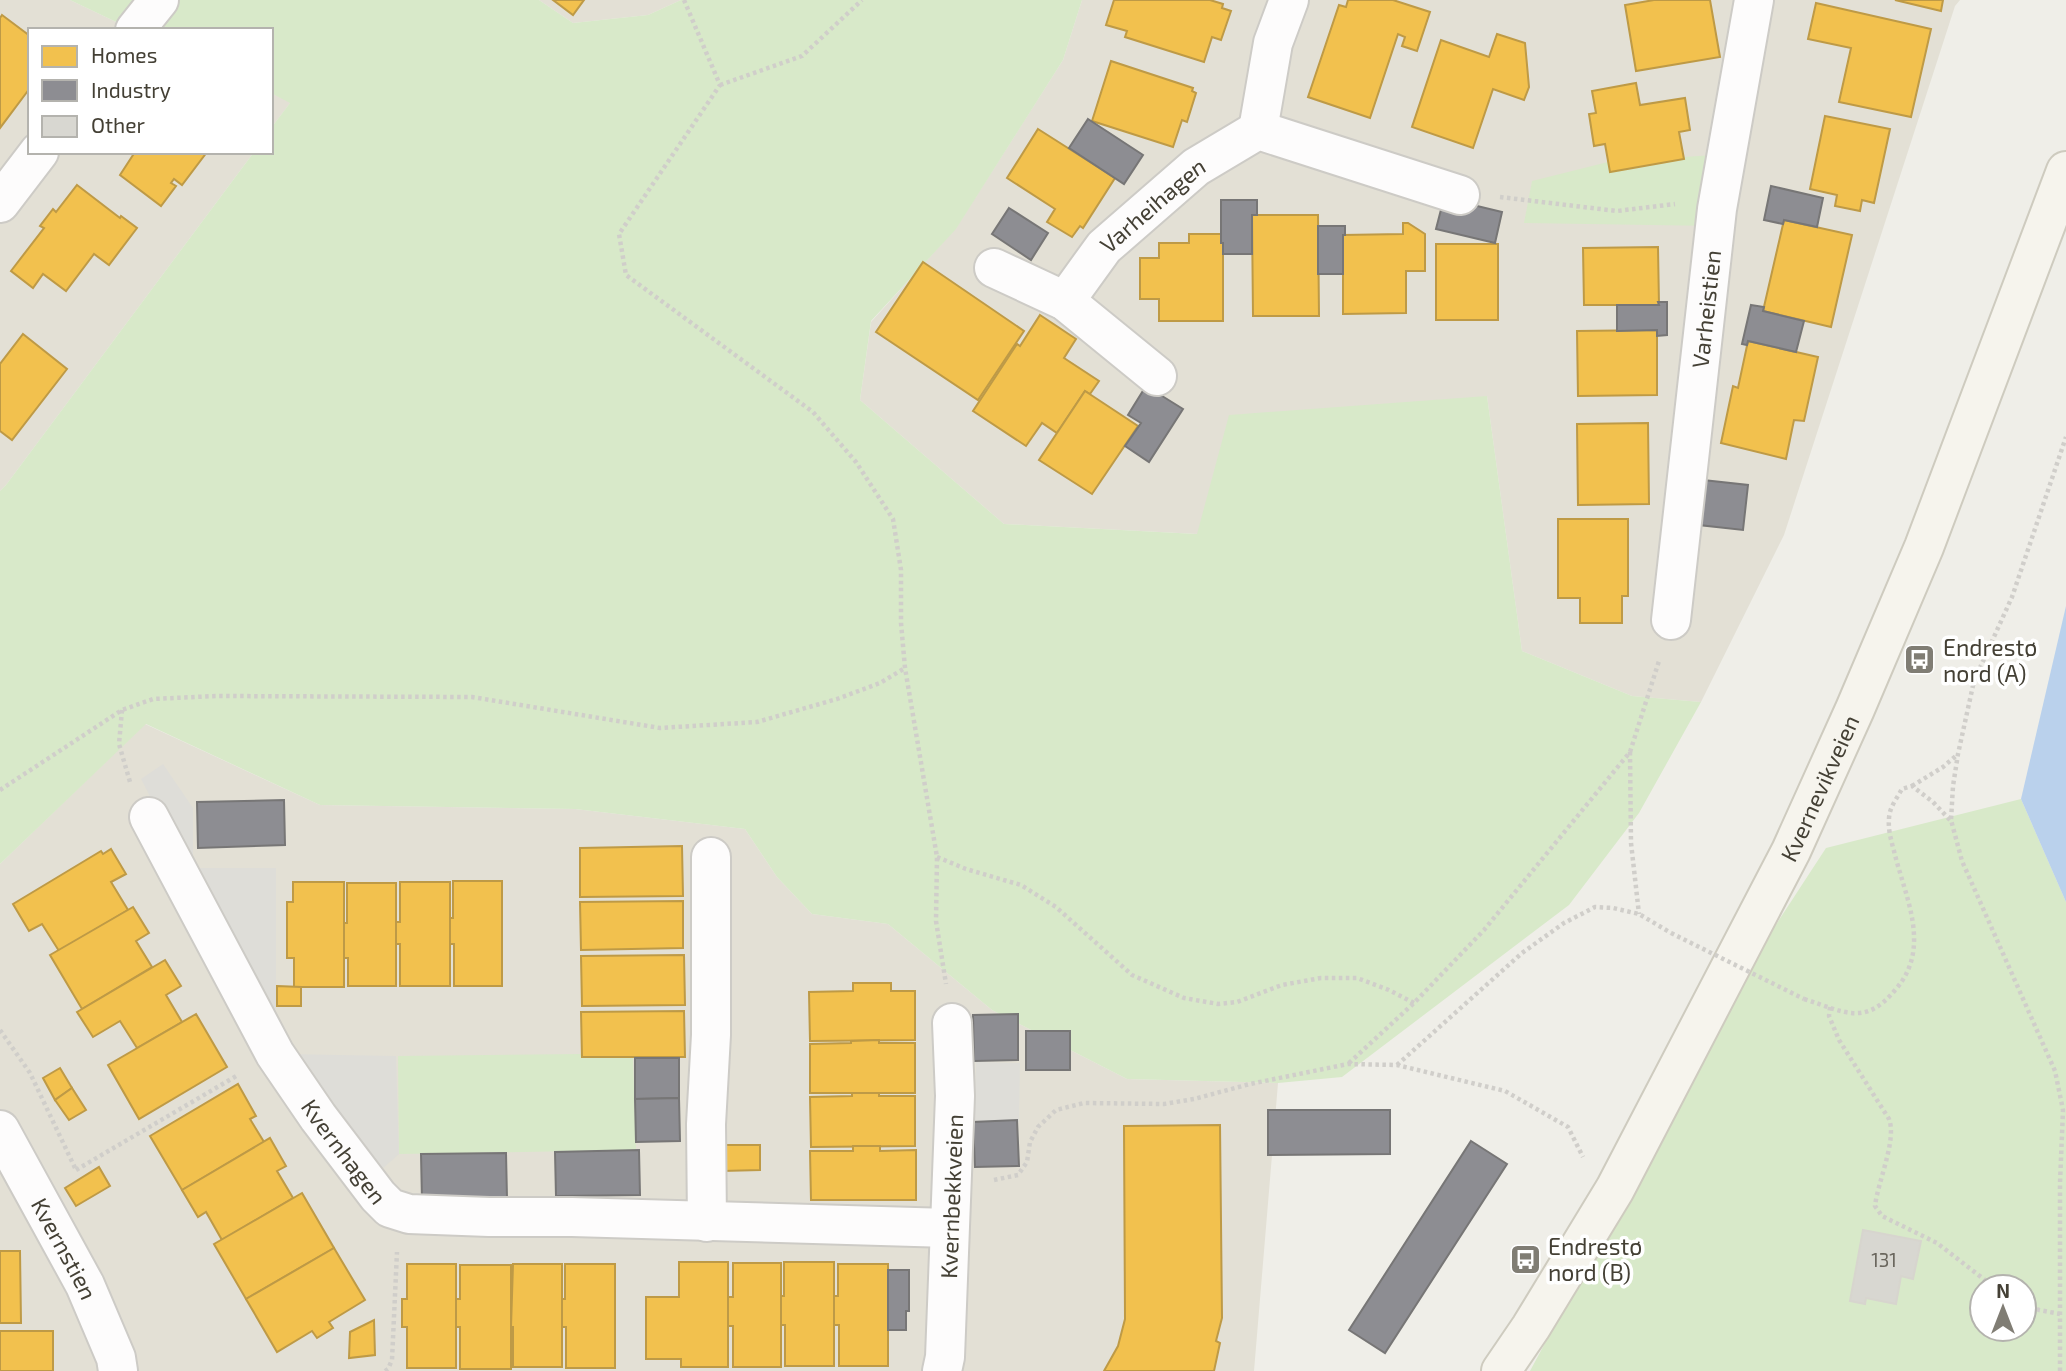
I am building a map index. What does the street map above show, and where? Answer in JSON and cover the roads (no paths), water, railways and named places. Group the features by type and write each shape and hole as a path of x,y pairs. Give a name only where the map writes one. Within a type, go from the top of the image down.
{"main road":[{"name":"Kvernevikveien","path":"1501,1371 1615,1189 1791,851 1924,547 2066,171"}],"street":[{"path":"137,28 159,0"},
{"path":"1289,0 1273,43 1258,130 1460,195"},
{"name":"Varheistien","path":"1671,620 1717,209 1754,0"},
{"name":"Varheihagen","path":"1065,301 1104,247 1196,167 1258,130"},
{"path":"0,203 37,154"},
{"path":"994,268 1065,301 1157,376"},
{"name":"Kvernhagen","path":"149,817 275,1054 318,1117 390,1208 409,1214 489,1217 949,1228"},
{"path":"707,1222 711,857"},
{"name":"Kvernbekkveien","path":"942,1371 949,1284 955,1096 953,1023"},
{"name":"Kvernstien","path":"0,1130 85,1285 116,1358 118,1371"}],"water":[{"path":"2066,606 2066,902 2021,799"}],"place":[{"name":"Endrestø nord (A)","path":"1920,660"},
{"name":"Endrestø nord (B)","path":"1525,1259"}]}
